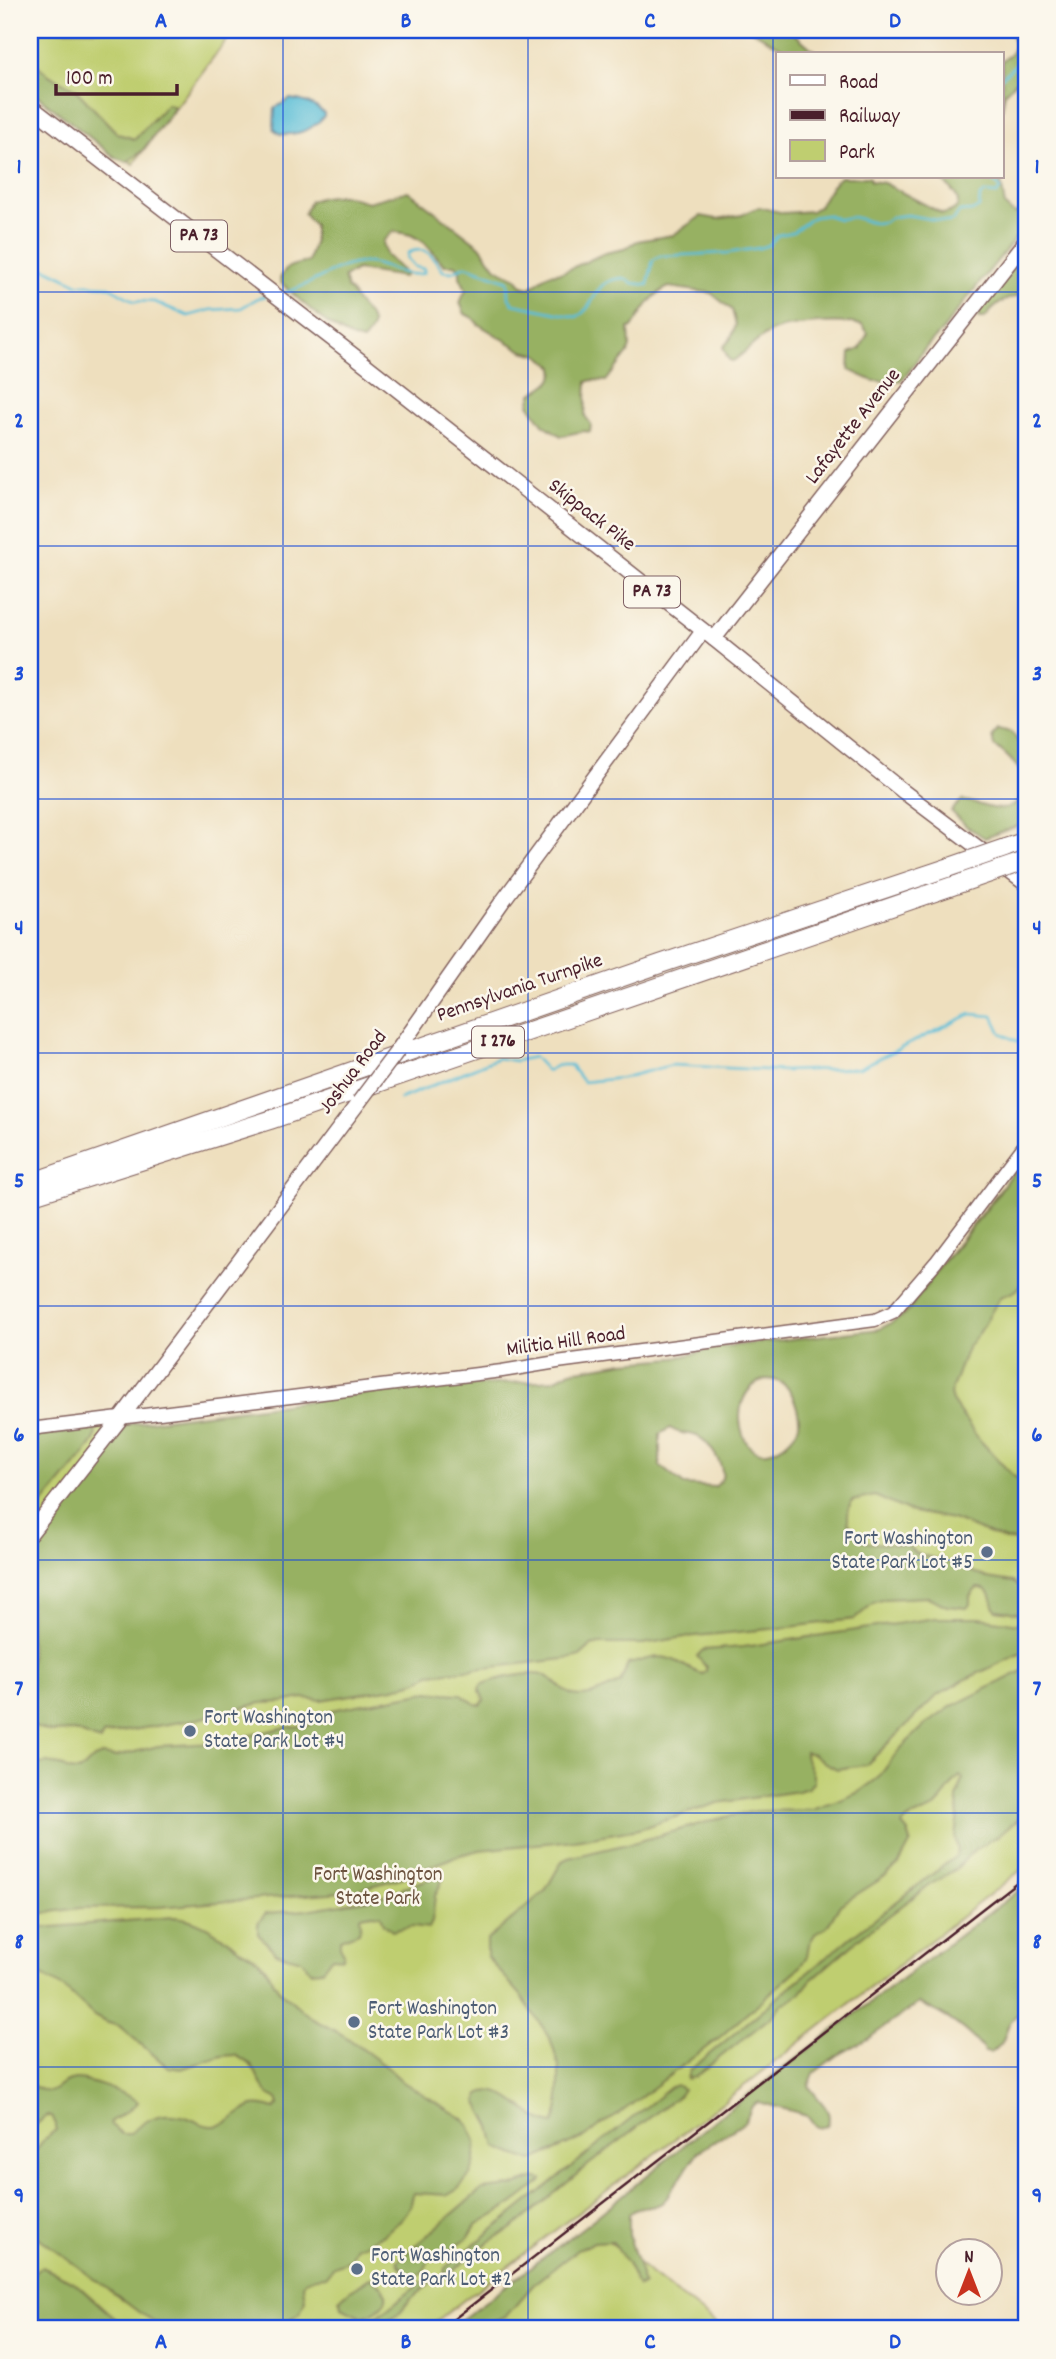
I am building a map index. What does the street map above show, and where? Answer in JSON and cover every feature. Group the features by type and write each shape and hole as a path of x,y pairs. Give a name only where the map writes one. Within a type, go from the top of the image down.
{"highway":[{"name":"Pennsylvania Turnpike","path":"30,1183 660,964 1026,841"},
{"name":"Pennsylvania Turnpike","path":"30,1196 283,1115 1024,861"}],"main road":[{"name":"Skippack Pike","path":"30,106 709,635 902,791 1026,884"},
{"name":"Lafayette Avenue","path":"709,635 1026,241"},
{"name":"Joshua Road","path":"30,1534 121,1418 398,1050 505,897 709,635"}],"street":[{"name":"Militia Hill Road","path":"30,1429 502,1371 875,1320 893,1312 936,1262 1026,1143"}],"green space":[{"path":"30,30 234,30 133,164 30,86"},
{"path":"751,30 790,30 816,52 790,52"},
{"path":"1009,30 1026,30 1026,72 1005,92 1004,98 1004,59 1013,51 1014,40"},
{"path":"30,59 49,75 75,89 118,134 135,139 167,104 175,107 142,151 127,162 116,158 30,90"},
{"path":"839,178 870,178 943,214 957,207 958,202 957,197 939,178 994,178 1001,182 1005,206 1014,214 1026,210 1026,225 945,328 927,346 910,371 899,381 873,381 849,370 850,353 860,349 868,333 862,325 853,323 815,323 778,330 764,336 733,361 729,360 723,347 730,340 736,325 732,310 711,293 669,287 652,299 632,328 629,328 628,353 606,381 587,382 585,416 591,424 590,432 561,436 543,424 529,404 532,394 551,380 554,367 539,355 523,351 465,314 460,303 466,289 460,277 460,269 455,265 444,265 424,242 394,231 383,241 386,255 406,274 404,277 357,270 344,277 347,289 371,320 371,329 363,341 342,333 321,318 282,284 280,279 288,268 308,262 314,243 314,225 304,214 310,201 323,197 343,195 368,202 408,191 480,246 496,268 516,278 522,286 530,288 549,274 563,272 605,253 624,249 637,241 673,235 701,216 717,219 742,215 759,207 784,213 811,211 819,206"},
{"path":"1026,251 1026,294 1003,302 985,318 979,318 979,308"},
{"path":"998,729 1012,732 1026,753 1026,777 994,746 992,736"},
{"path":"1026,794 1026,823 985,838 966,826 951,811 962,800 1002,809 1010,807"},
{"name":"Fort Washington State Park","path":"1026,1156 1026,1811 1016,1823 1026,1812 1026,1866 426,2329 30,2329 30,1436 337,1399 737,1535 892,1327"},
{"path":"1026,1158 1026,1277 1015,1291 1000,1297 980,1332 967,1348 950,1394 978,1438 1012,1475 1026,1484 1026,1544 1023,1541 1005,1540 952,1519 908,1511 875,1496 852,1501 848,1509 848,1522 863,1540 870,1543 907,1545 915,1553 954,1564 987,1578 1013,1582 1026,1593 1026,1614 996,1610 989,1592 977,1588 970,1596 967,1608 947,1606 928,1597 884,1599 873,1603 855,1619 643,1644 600,1644 591,1646 580,1656 573,1658 430,1674 418,1681 394,1688 321,1700 302,1698 261,1703 198,1719 103,1735 100,1741 74,1731 53,1732 30,1726 30,1543 128,1424 424,1386 554,1380 571,1371 624,1362 675,1358 720,1347 880,1329 906,1314","holes":["765,1379 778,1381 787,1387 793,1396 799,1422 789,1440 782,1446 765,1452 756,1451 749,1446 740,1420 745,1395","670,1428 697,1436 711,1448 722,1473 715,1487 684,1485 660,1466 660,1434"]},
{"path":"95,1430 96,1436 91,1446 30,1520 30,1436"},
{"path":"935,1618 980,1618 1026,1625 1026,1651 935,1697 866,1765 837,1769 805,1752 814,1782 808,1788 718,1803 639,1829 574,1840 480,1850 456,1856 408,1876 353,1891 159,1907 80,1908 30,1915 30,1766 47,1763 78,1771 102,1755 115,1757 158,1746 216,1743 282,1728 310,1725 316,1718 332,1710 427,1692 460,1694 481,1705 484,1700 479,1689 481,1685 523,1675 546,1676 573,1695 586,1696 620,1683 628,1664 647,1659 671,1659 703,1674 706,1667 697,1656 703,1650 743,1647"},
{"path":"1026,1669 1026,1812 1001,1834 974,1850 956,1869 928,1886 862,1936 811,1980 800,1994 781,2005 772,2016 695,2077 687,2079 689,2071 852,1936 956,1856 957,1798 963,1779 960,1776 935,1807 910,1818 902,1825 911,1842 899,1864 887,1875 840,1905 827,1927 815,1934 809,1944 807,1956 799,1968 720,2037 586,2137 531,2161 496,2147 491,2127 477,2101 480,2094 497,2092 535,2116 554,2124 559,2107 559,2067 550,2038 520,1994 487,1957 487,1940 545,1891 562,1861 721,1818 755,1811 812,1810 841,1800 859,1792 878,1778 900,1749 923,1727 952,1706"},
{"path":"437,1876 443,1879 435,1896 429,1928 412,1926 392,1931 384,1924 381,1915 360,1916 359,1932 340,1939 343,1958 332,1957 322,1970 310,1971 302,1960 276,1953 258,1934 258,1923 266,1913 307,1910 376,1898"},
{"path":"1026,1885 1026,2007 1011,2021 1002,2043 991,2053 985,2052 955,2023 919,2003 814,2073 809,2086 827,2110 827,2126 817,2128 807,2115 758,2102 752,2106 745,2122 698,2152 663,2202 629,2214 629,2235 644,2285 638,2287 627,2263 612,2241 594,2242 577,2250 536,2282 506,2316 475,2329 449,2329 590,2222 716,2119"},
{"path":"173,1917 207,1927 258,1960 278,1989 311,2018 345,2036 403,2082 462,2118 469,2125 476,2142 471,2174 458,2189 448,2195 414,2193 408,2211 388,2231 356,2246 350,2260 334,2266 326,2276 305,2281 305,2300 300,2313 276,2329 168,2329 140,2313 30,2231 30,2178 35,2170 33,2154 45,2138 56,2130 56,2124 52,2117 46,2116 30,2130 30,2084 51,2091 67,2082 81,2080 133,2099 138,2102 110,2124 122,2134 129,2134 150,2119 163,2115 188,2118 214,2126 225,2123 253,2106 275,2109 279,2104 277,2099 263,2088 250,2064 235,2055 222,2056 181,2069 168,2067 119,2026 94,2016 65,1989 30,1969 30,1929"},
{"path":"676,2085 683,2089 679,2095 587,2166 513,2228 489,2242 452,2272 444,2273 445,2268"},
{"path":"536,2178 542,2179 541,2182 514,2203 476,2225 468,2238 455,2246 448,2256 430,2257 424,2270 417,2275 410,2275 401,2268 397,2261 482,2189 512,2186"},
{"path":"597,2232 723,2329 477,2329"},
{"path":"42,2267 74,2282 127,2329 30,2329 30,2287 36,2272"},
{"path":"429,2277 435,2277 435,2280 410,2300 400,2312 377,2329 361,2329"},
{"path":"370,2278 386,2292 382,2305 372,2313 362,2316 342,2307 339,2300"}],"water":[{"path":"290,99 313,105 324,113 324,116 305,131 280,134 274,129 275,108"}],"waterway":[{"path":"1004,75 1026,59"},
{"path":"283,293 340,268 360,263 408,274 424,273 424,269 415,267 407,258 408,253 420,250 429,253 443,271 451,272 466,266 508,281 509,298 513,304 576,317 588,307 599,289 613,280 624,278 632,283 648,285 653,260 660,256 728,253 759,248 769,245 778,235 793,232 813,217 827,215 839,219 853,217 874,223 907,215 948,222 954,220 959,212 972,211 979,207 980,197 985,193 997,194 1000,189 997,184 986,178"},
{"path":"30,261 78,284 108,286 134,301 155,302 188,316 210,310 241,308 266,296"},
{"path":"400,1099 498,1058 515,1061 534,1057 547,1071 558,1065 570,1065 583,1082 622,1078 672,1065 785,1071 859,1068 971,1014 993,1016 1001,1033 1026,1046"}],"railway":[{"path":"441,2329 1026,1875"}],"place":[{"name":"Fort Washington State Park Lot #5","path":"987,1552"},
{"name":"Fort Washington State Park Lot #4","path":"190,1731"},
{"name":"Fort Washington State Park Lot #3","path":"354,2022"},
{"name":"Fort Washington State Park Lot #2","path":"357,2269"}]}
